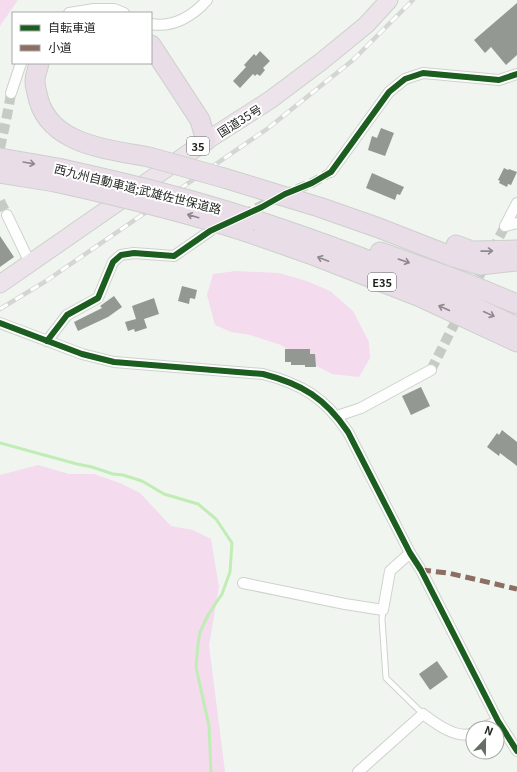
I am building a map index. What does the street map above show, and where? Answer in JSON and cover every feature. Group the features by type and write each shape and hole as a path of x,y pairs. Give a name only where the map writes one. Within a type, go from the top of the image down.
{"highway":[{"name":"国道35号","path":"0,284 206,141 270,100 322,61 366,25 389,0"},
{"path":"152,47 200,120 206,141"},
{"path":"39,64 35,81 38,102 48,120 61,132 76,141 108,149 150,154"},
{"path":"47,64 45,68 44,85 50,106 62,121 89,136 225,174 326,197 384,216 472,251 517,250"},
{"path":"152,64 177,104 189,127 206,141"},
{"name":"西九州自動車道;武雄佐世保道路","path":"0,158 56,175"},
{"name":"西九州自動車道;武雄佐世保道路","path":"0,173 56,175 119,182 222,209 251,226 376,280 420,297 517,342"},
{"path":"225,174 379,228 453,257 480,265 517,261"},
{"path":"251,226 360,246 461,281 517,304"},
{"name":"西九州自動車道;武雄佐世保道路","path":"251,226 315,240 425,284 517,327"},
{"path":"470,320 517,346"}],"street":[{"path":"152,24 171,25 198,11 208,0"},
{"path":"75,12 94,9 114,9 122,12"},
{"path":"12,93 21,64"},
{"path":"331,172 389,92 405,79 423,73 499,80 517,74"},
{"path":"517,203 505,226 517,224"},
{"path":"8,215 30,263"},
{"path":"47,342 67,315 98,298 113,262 121,255 134,253 174,256 210,231"},
{"path":"0,323 82,354 114,362 263,374 284,379 306,389 337,416 348,432 410,553 421,570 497,720"},
{"path":"337,416 361,408 431,370"},
{"path":"244,583 345,604 383,610 390,571 410,553"},
{"path":"358,772 423,714 449,731 465,735"},
{"path":"505,732 517,751"}],"lane":[{"path":"383,610 382,620 386,678 423,714"}],"shaded area":[{"path":"0,0 18,0 0,26"},
{"path":"236,271 279,273 307,281 330,291 353,311 369,342 370,358 359,377 332,374 303,359 281,345 250,335 231,332 215,325 207,295 213,274"},
{"path":"38,465 69,474 94,474 120,483 140,493 171,526 193,530 211,539 219,587 209,645 225,772 0,772 0,475"}],"building":[{"path":"517,3 517,55 506,65 491,47 485,53 474,40"},
{"path":"260,51 270,61 263,68 265,70 260,76 257,74 255,76 253,74 240,88 233,81 246,67 244,65 254,54 256,56"},
{"path":"381,128 394,133 385,156 368,150 372,136 377,138"},
{"path":"504,168 517,172 511,185 508,184 507,187 499,183 500,181 498,180"},
{"path":"372,173 404,187 400,195 397,194 395,200 366,188"},
{"path":"0,236 14,257 0,267"},
{"path":"182,286 197,290 195,299 190,298 189,304 178,301"},
{"path":"114,296 122,307 108,317 78,331 74,322 102,308 100,306"},
{"path":"154,298 159,314 144,319 147,328 135,332 134,329 128,331 125,322 136,319 132,306"},
{"path":"285,349 310,349 310,354 315,354 316,367 291,365 291,362 285,362"},
{"path":"421,387 430,406 411,415 402,396"},
{"path":"502,430 517,442 517,466 500,453 499,456 487,447 497,433 499,435"},
{"path":"437,661 448,677 430,690 419,674"}],"waterway":[{"path":"0,443 113,474 123,475 142,481 164,494 198,504 216,519 232,543 230,572 222,594 208,615 200,632 198,644 196,667 209,726 211,772"}],"tunnel":[{"path":"0,148 11,93"},
{"path":"243,215 285,194 312,183 331,172"},
{"path":"0,201 7,215"},
{"path":"472,290 505,226"},
{"path":"431,370 461,311"}],"railway":[{"path":"0,309 46,281 267,129 353,60 413,0"}],"marked path":[{"path":"421,570 448,573 517,589"}],"cycle path":[{"path":"47,341 67,315 98,298 113,262 121,255 134,253 174,256 210,231 262,207 285,194 312,183 331,172 389,92 405,79 423,73 499,80 517,74"},
{"path":"0,323 82,354 114,362 263,374 290,382 312,394 321,401 348,432 410,553 421,570 498,721 517,751"}]}
